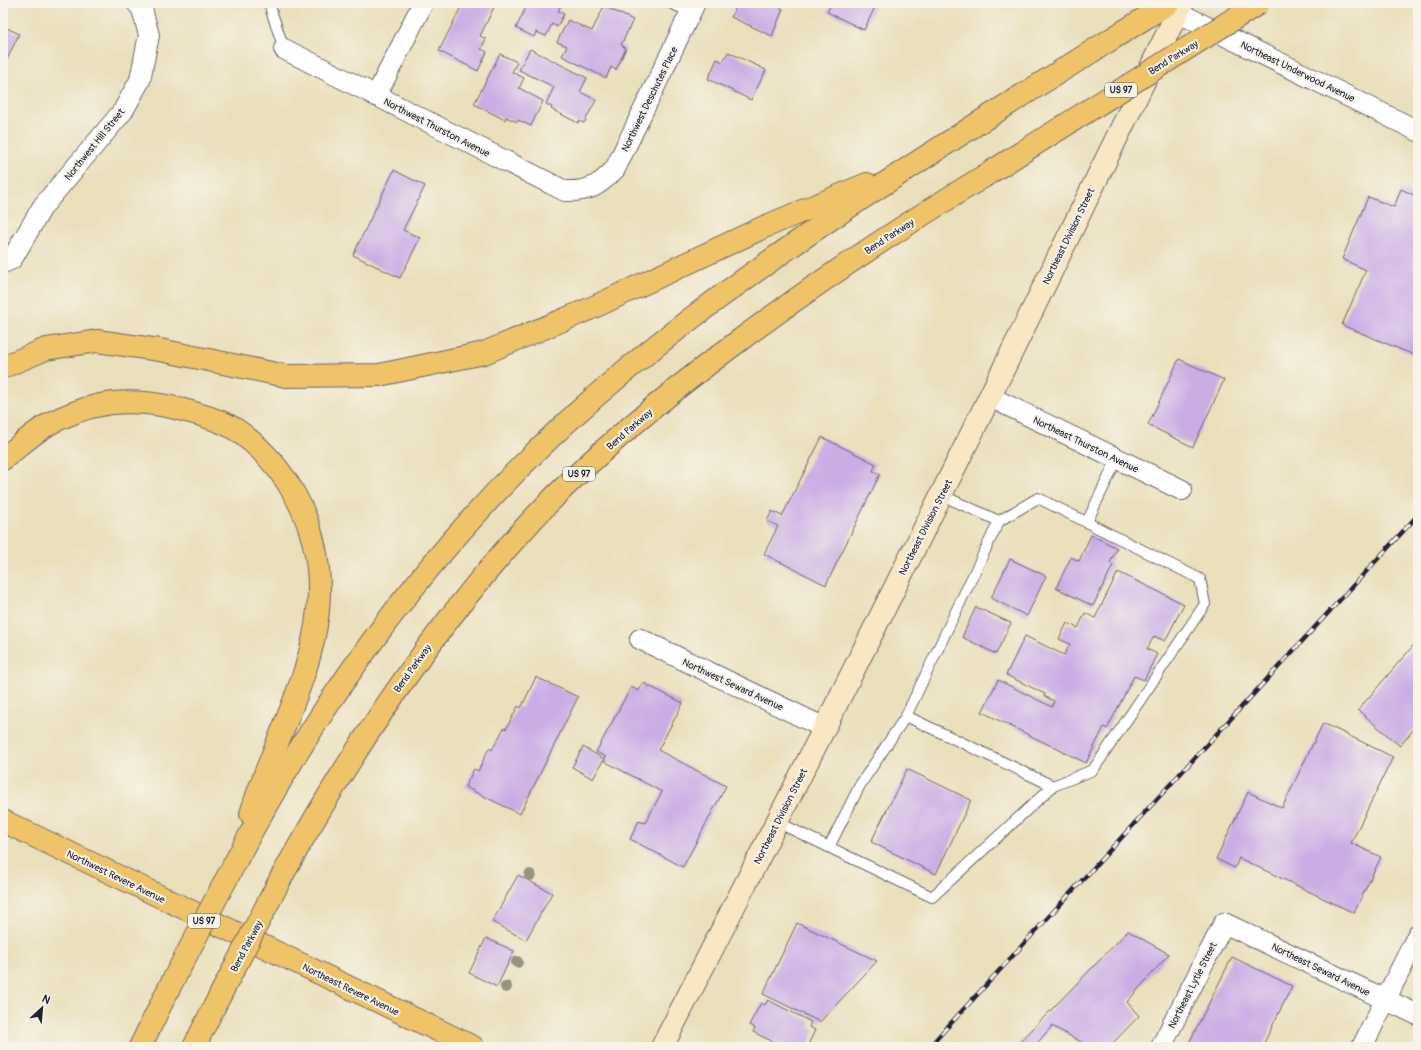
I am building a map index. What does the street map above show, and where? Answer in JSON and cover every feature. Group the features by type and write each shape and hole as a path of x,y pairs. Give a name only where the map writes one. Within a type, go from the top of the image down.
{"main road":[{"name":"Bend Parkway","path":"194,1047 282,876 341,775 414,663 498,559 568,483 658,404 750,332 868,250 1259,3"},
{"name":"US 97","path":"140,1047 241,850 313,728 378,633 436,557 510,477 601,391 668,337 757,270 971,127 1176,6"},
{"name":"Northeast Division Street","path":"662,1047 825,728 990,397 1176,6"},
{"path":"3,367 46,348 97,341 160,350 286,376 379,375 484,353 594,307 796,213 912,165"},
{"path":"3,459 49,424 97,406 145,402 189,411 234,429 262,452 289,483 313,538 319,581 317,618 307,663 260,786 241,850"},
{"name":"Northwest Revere Avenue","path":"3,821 230,930"},
{"name":"Northeast Revere Avenue","path":"230,930 473,1047"},
{"path":"202,1047 211,1013"}],"street":[{"path":"376,96 423,3"},
{"name":"Northwest Hill Street","path":"3,263 12,259 42,206 123,111 140,80 149,35 139,6"},
{"name":"Northeast Underwood Avenue","path":"1176,6 1418,130"},
{"name":"Northwest Deschutes Place","path":"594,187 615,169 693,8"},
{"name":"Northwest Thurston Avenue","path":"284,49 565,190 581,191 594,187"},
{"name":"Northeast Thurston Avenue","path":"990,397 1182,490"},
{"name":"Northwest Seward Avenue","path":"640,640 825,728"},
{"name":"Northeast Seward Avenue","path":"1224,923 1418,1016"},
{"name":"Northeast Lytle Street","path":"1160,1047 1224,923"},
{"path":"1362,1047 1418,934"}],"lane":[{"path":"270,3 284,49"},
{"path":"670,3 693,8"},
{"path":"1087,522 1118,459"},
{"path":"941,495 999,521"},
{"path":"777,822 829,847 932,896 1053,786 1092,770 1205,604 1200,579 1038,498 999,521 906,716 860,785 829,847"},
{"path":"906,716 1053,786"}],"building":[{"path":"463,3 496,3 480,36 486,39 481,49 487,52 478,71 439,51"},
{"path":"528,3 562,3 558,11 564,14 557,27 552,24 546,36 536,32 534,37 516,28"},
{"path":"738,3 770,3 783,9 772,36 731,17"},
{"path":"832,3 877,3 864,30 827,12"},
{"path":"604,6 633,20 621,45 626,48 616,70 611,67 606,78 562,56 567,46 557,42 568,20 592,31"},
{"path":"3,26 19,34 3,68"},
{"path":"530,49 587,78 580,92 596,100 584,123 579,121 578,123 551,109 552,107 546,104 554,87 519,70"},
{"path":"728,52 766,70 751,100 708,79 717,59 723,62"},
{"path":"500,54 517,62 512,72 524,78 519,88 543,101 531,126 518,120 517,122 506,117 505,120 474,104"},
{"path":"394,170 425,186 403,230 420,238 400,278 353,255"},
{"path":"1401,189 1418,197 1418,346 1414,355 1342,325 1366,270 1342,259 1368,197 1394,207"},
{"path":"1179,359 1224,380 1193,447 1148,425"},
{"path":"822,437 876,464 873,471 880,474 826,585 764,554 778,526 767,521 772,511 782,516"},
{"path":"1091,535 1117,548 1110,563 1113,565 1093,606 1056,588 1071,557 1079,561"},
{"path":"1010,559 1046,576 1027,616 991,598"},
{"path":"1118,572 1184,604 1165,641 1154,636 1147,649 1157,654 1144,680 1134,676 1107,729 1104,727 1086,763 982,712 998,680 1052,707 1054,701 1044,696 1045,694 1006,675 1025,636 1064,655 1070,644 1059,639 1067,623 1078,628 1085,613 1095,618"},
{"path":"976,607 1011,623 996,654 962,637"},
{"path":"1418,640 1418,724 1400,746 1358,710"},
{"path":"536,677 578,697 520,814 465,787 474,769 478,771 489,748 492,750 504,728 506,729 518,706 521,708"},
{"path":"643,683 683,703 658,750 726,786 683,867 630,839 639,821 645,823 662,792 604,761 606,757 596,752 631,687 639,691"},
{"path":"1323,723 1393,757 1351,843 1381,857 1354,913 1239,858 1235,868 1216,859 1248,792 1282,808"},
{"path":"583,747 604,759 593,779 572,767"},
{"path":"907,769 971,800 936,874 871,842"},
{"path":"518,875 552,893 526,940 492,922"},
{"path":"797,923 877,961 820,1022 763,994"},
{"path":"1128,931 1169,954 1127,1002 1139,1016 1109,1047 1090,1047 1052,1026 1034,1047 1022,1047 1017,1045"},
{"path":"486,938 514,951 497,987 469,973"},
{"path":"1232,957 1292,986 1262,1047 1187,1047"},
{"path":"768,1000 811,1022 809,1027 815,1030 807,1047 784,1047 753,1032 755,1028 749,1025 761,1003 765,1005"}],"railway":[{"path":"929,1047 1418,515"}]}
